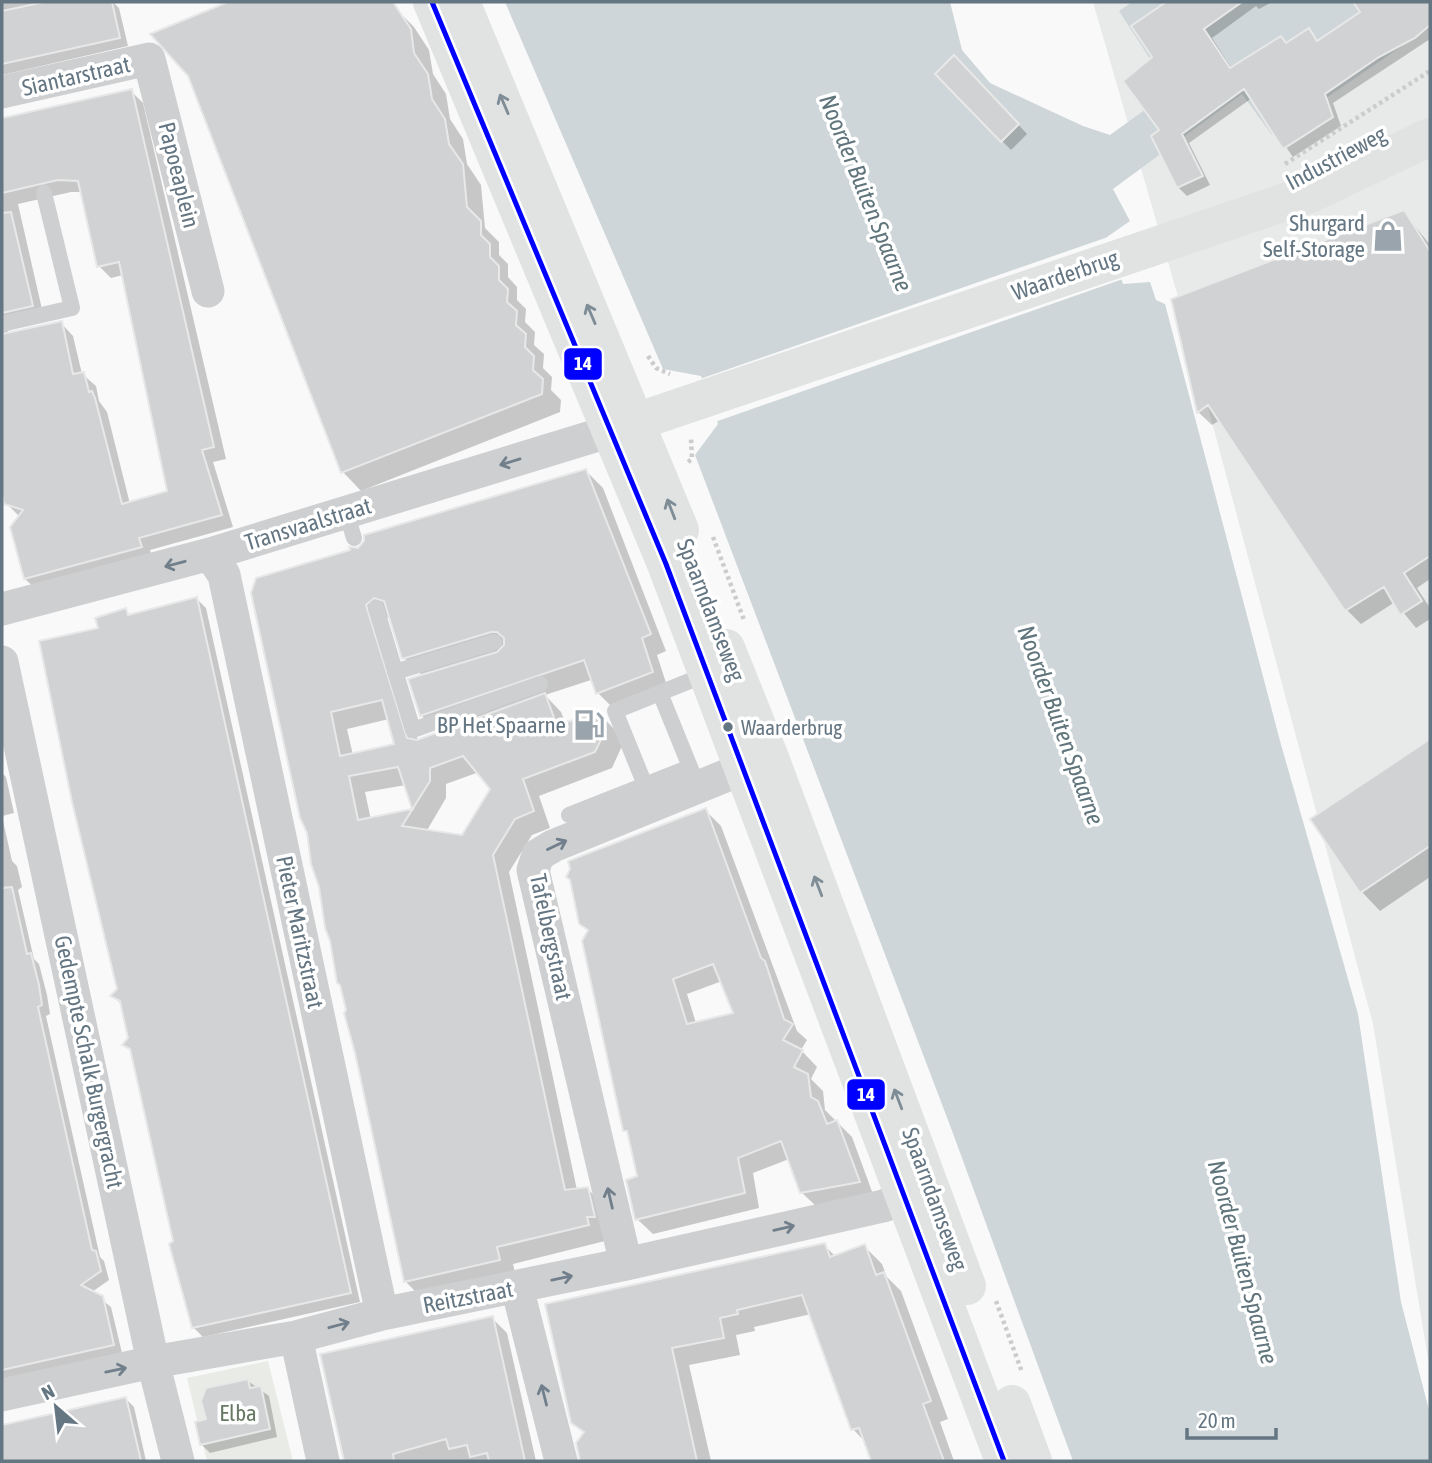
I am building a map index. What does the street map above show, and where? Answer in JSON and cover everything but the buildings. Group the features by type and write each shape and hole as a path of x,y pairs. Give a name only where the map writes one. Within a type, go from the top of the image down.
{"main road":[{"name":"Spaarndamseweg","path":"432,2 624,426"},
{"name":"Spaarndamseweg","path":"461,2 757,763 919,1194 1033,1461"},
{"name":"Industrieweg","path":"1161,242 1304,176 1430,108"},
{"name":"Industrieweg","path":"1161,242 1312,192 1430,137"},
{"name":"Waarderbrug","path":"624,426 1161,242"},
{"name":"Spaarndamseweg","path":"919,1194 1004,1461"}],"street":[{"name":"Siantarstraat","path":"2,92 149,59"},
{"name":"Papoeaplein","path":"149,59 208,291"},
{"name":"Transvaalstraat","path":"2,609 210,554 350,525 624,426"},
{"name":"Pieter Maritzstraat","path":"210,554 224,575 382,1314"},
{"name":"Gedempte Schalk Burgergracht","path":"2,662 10,734 178,1461"},
{"name":"Tafelbergstraat","path":"626,1264 533,870 538,855 553,846 694,777 757,763"},
{"name":"Reitzstraat","path":"2,1395 153,1362 296,1337 382,1314 626,1264 919,1194"},
{"path":"517,1287 561,1461"},
{"path":"296,1337 323,1461"}],"lane":[{"path":"2,324 72,308 44,194"},
{"path":"376,608 412,730 540,684"},
{"path":"395,672 494,642"},
{"path":"645,785 615,711 720,669"},
{"path":"569,815 645,785 694,777 660,692"}],"path":[{"path":"1282,167 1430,71"}],"shaded area":[{"path":"1093,2 1430,2 1430,1371 1373,1024 1183,314"}],"green space":[{"name":"Elba","path":"268,1361 293,1461 207,1461 187,1378"}],"water":[{"name":"Noorder Buiten Spaarne","path":"505,2 950,2 962,50 990,83 1083,126 1110,135 1171,91 1119,11 1132,2 1430,2 1430,27 1272,135 1242,94 1113,189 1130,221 1107,237 1123,284 1150,282 1156,300 1165,304 1280,741 1358,1014 1401,1302 1430,1414 1430,1461 1073,1461 951,1128 695,455 718,424 701,376 663,369"}],"pier":[{"path":"1108,237 1123,279 715,422 700,379"}],"transit line":[{"name":"14","path":"432,2 666,564 1004,1461"}],"place":[{"name":"Shurgard Self-Storage","path":"1388,236"},
{"name":"BP Het Spaarne","path":"589,725"},
{"name":"Waarderbrug","path":"728,727"}]}
